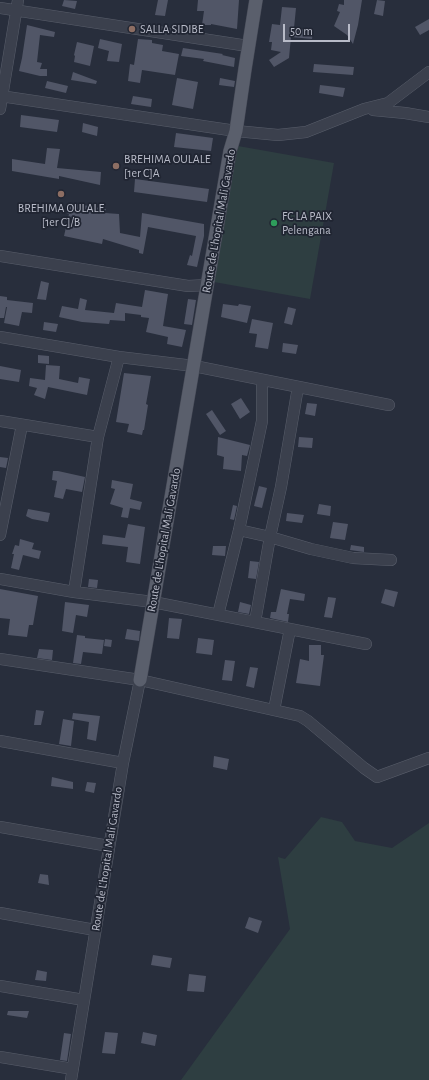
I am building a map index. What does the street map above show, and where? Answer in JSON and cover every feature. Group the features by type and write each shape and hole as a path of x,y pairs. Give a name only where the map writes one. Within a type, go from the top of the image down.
{"main road":[{"name":"Route de L'hopital Mali Gavardo","path":"140,680 230,151 236,131 256,0"}],"street":[{"path":"0,8 17,5 248,46"},
{"path":"0,109 17,5"},
{"path":"1,96 236,131 278,135 306,132 364,109 388,103 429,72"},
{"path":"364,109 429,117"},
{"path":"0,256 188,286 207,285"},
{"path":"0,337 119,357 194,366 389,405"},
{"path":"74,592 98,437 119,357"},
{"path":"218,615 239,530 262,421 262,380"},
{"path":"255,622 270,537 281,487 298,387"},
{"path":"0,421 98,437"},
{"path":"0,535 22,424"},
{"path":"239,530 311,549 353,558 391,560"},
{"path":"0,579 74,592 153,602 366,644"},
{"path":"274,710 290,629"},
{"path":"0,659 140,680 300,716 377,777 429,758"},
{"name":"Route de L'hopital Mali Gavardo","path":"72,1074 123,763 140,680"},
{"path":"0,742 123,763"},
{"path":"0,826 109,846"},
{"path":"0,913 95,930"},
{"path":"0,986 84,1000"},
{"path":"0,1057 72,1074"}],"shaded area":[{"name":"FC LA PAIX Pelengana","path":"238,146 334,163 310,299 214,282"},
{"path":"321,817 342,822 355,841 392,848 429,823 429,1080 181,1080 290,929 278,857 285,859"}],"building":[{"path":"64,0 77,1 75,9 62,6"},
{"path":"158,0 168,0 165,16 155,15"},
{"path":"198,0 239,0 237,29 211,24 202,25 204,11 197,11"},
{"path":"344,0 362,0 353,44 347,35 334,26 340,12 337,11 339,4 344,5"},
{"path":"377,0 385,1 383,16 374,14"},
{"path":"282,7 296,8 294,28 313,31 312,39 291,37 289,58 274,67 269,60 281,52 271,50 272,42 269,42 272,24 280,25"},
{"path":"429,19 429,30 420,35 415,27"},
{"path":"27,25 55,32 54,37 40,35 37,62 42,63 40,69 47,69 47,76 40,76 19,71"},
{"path":"100,39 122,44 119,62 107,61 109,51 98,48"},
{"path":"138,39 152,40 152,43 163,45 162,51 179,54 175,75 142,70 140,83 128,81 130,64 134,65"},
{"path":"77,42 94,46 90,66 74,62"},
{"path":"183,48 223,54 222,55 235,58 234,67 203,61 204,59 181,56"},
{"path":"314,64 354,67 353,75 313,72"},
{"path":"73,72 97,81 96,84 71,80"},
{"path":"177,78 198,82 193,109 172,105"},
{"path":"220,78 235,81 234,87 219,85"},
{"path":"47,81 68,86 66,93 45,88"},
{"path":"320,85 345,88 343,97 319,93"},
{"path":"133,96 152,99 151,107 131,104"},
{"path":"21,115 59,120 57,132 20,127"},
{"path":"83,123 98,127 97,136 82,132"},
{"path":"176,133 213,138 211,151 174,147"},
{"path":"47,148 60,149 57,168 101,172 100,185 59,176 59,179 12,171 12,159 45,164"},
{"path":"135,179 209,189 207,202 134,192"},
{"path":"71,203 106,209 105,213 119,214 120,233 140,237 142,213 204,224 204,236 197,267 187,265 190,255 192,256 196,236 148,227 143,254 139,253 139,250 103,239 102,244 64,236 69,214 67,213"},
{"path":"41,281 49,283 46,300 37,299"},
{"path":"145,290 168,294 163,326 186,330 182,347 167,344 168,337 146,332 149,318 141,317 141,315 125,313 125,321 110,320 109,324 82,322 59,317 62,306 78,309 80,298 87,300 85,310 114,313 116,303 142,307"},
{"path":"0,296 7,297 7,300 33,303 32,313 22,312 19,326 4,323 7,307 4,318 0,318"},
{"path":"188,299 196,300 192,325 184,324"},
{"path":"223,304 251,306 247,323 221,317"},
{"path":"288,307 296,309 292,325 284,323"},
{"path":"252,319 273,323 268,349 255,347 257,334 249,333"},
{"path":"44,322 58,324 56,332 43,330"},
{"path":"283,343 298,345 296,354 282,352"},
{"path":"38,355 49,356 49,364 38,363"},
{"path":"46,365 60,366 59,379 78,383 79,377 90,379 87,395 48,387 45,399 34,395 37,388 29,386 30,378 45,380"},
{"path":"0,366 21,370 19,382 0,379"},
{"path":"124,373 151,376 146,404 148,405 142,435 127,432 129,424 116,422"},
{"path":"241,398 250,412 240,419 231,404"},
{"path":"307,403 317,404 315,416 305,414"},
{"path":"212,410 226,431 220,435 206,414"},
{"path":"218,437 250,445 247,456 242,455 241,471 223,469 224,457 217,455"},
{"path":"299,437 313,438 312,448 298,447"},
{"path":"0,457 8,458 6,468 0,467"},
{"path":"53,471 85,477 82,492 66,489 63,499 54,497 57,481 52,480"},
{"path":"112,480 133,484 130,499 142,502 140,510 130,508 128,518 121,517 123,508 110,504 115,489 111,488"},
{"path":"259,486 267,488 262,508 254,506"},
{"path":"319,504 331,506 330,516 317,514"},
{"path":"233,505 237,506 234,520 230,519"},
{"path":"28,509 50,513 48,522 32,519 26,516"},
{"path":"287,513 304,515 302,523 286,521"},
{"path":"333,522 348,524 345,540 330,538"},
{"path":"128,524 145,527 140,564 126,562 128,547 102,544 103,535 125,538"},
{"path":"20,539 34,543 32,549 41,551 39,559 23,555 19,570 11,568 14,554 12,554 15,545 19,546"},
{"path":"351,545 364,547 364,552 350,550"},
{"path":"213,546 226,546 225,556 212,555"},
{"path":"250,561 259,562 256,579 248,578"},
{"path":"89,579 98,580 97,588 88,587"},
{"path":"0,589 38,596 33,625 29,625 27,637 8,635 10,619 0,618"},
{"path":"281,589 305,594 304,601 290,599 287,614 289,614 288,622 270,618 271,612 276,612"},
{"path":"385,589 398,592 394,607 381,603"},
{"path":"328,597 336,598 332,618 324,617"},
{"path":"65,602 89,605 87,617 76,615 73,633 62,631"},
{"path":"240,602 251,605 249,614 238,612"},
{"path":"169,618 182,619 179,639 167,638"},
{"path":"127,629 140,631 139,641 125,639"},
{"path":"77,635 85,636 85,638 104,640 102,654 83,652 81,664 73,663"},
{"path":"198,638 214,640 212,655 196,653"},
{"path":"105,639 112,640 111,647 104,646"},
{"path":"309,645 321,645 321,655 324,655 320,686 296,683 300,659 309,661"},
{"path":"39,649 53,650 52,660 37,658"},
{"path":"225,660 235,661 232,681 222,680"},
{"path":"250,667 258,668 254,688 246,686"},
{"path":"36,710 44,711 41,725 34,725"},
{"path":"73,713 100,716 96,741 87,739 89,722 72,719"},
{"path":"63,719 74,721 71,746 59,744"},
{"path":"214,756 229,759 227,770 213,767"},
{"path":"52,777 73,782 73,789 51,786"},
{"path":"87,782 96,783 94,793 85,791"},
{"path":"40,874 48,875 49,885 38,883"},
{"path":"249,917 262,921 258,933 245,928"},
{"path":"153,955 172,958 170,968 151,965"},
{"path":"37,970 47,972 46,981 35,980"},
{"path":"189,974 206,976 204,992 187,991"},
{"path":"8,1011 29,1011 27,1018 7,1015"},
{"path":"105,1032 118,1033 115,1054 102,1053"},
{"path":"143,1032 157,1035 155,1046 141,1043"},
{"path":"64,1033 71,1034 67,1061 60,1060"}],"place":[{"name":"SALLA SIDIBE","path":"132,29"},
{"name":"BREHIMA OULALE [1er C]A","path":"116,166"},
{"name":"BREHIMA OULALE [1er C]/B","path":"61,194"},
{"name":"FC LA PAIX Pelengana","path":"274,223"}]}
